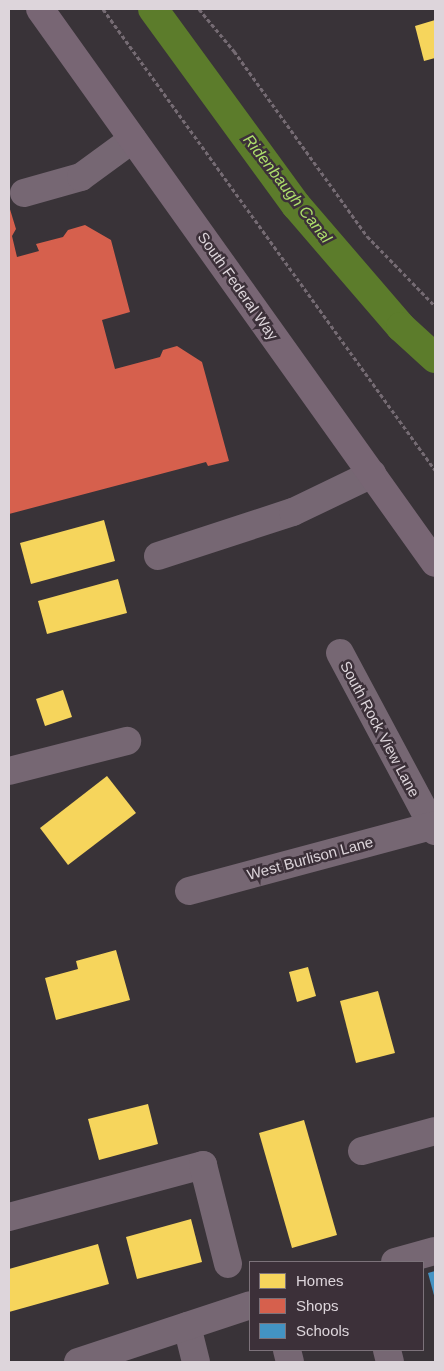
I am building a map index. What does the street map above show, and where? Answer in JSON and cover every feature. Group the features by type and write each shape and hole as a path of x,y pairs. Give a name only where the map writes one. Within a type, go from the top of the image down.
{"main road":[{"name":"South Federal Way","path":"40,9 435,563"}],"street":[{"path":"24,193 81,177 132,139"},
{"path":"158,556 293,512 372,474"},
{"name":"South Rock View Lane","path":"340,653 433,828"},
{"path":"9,771 127,741"},
{"name":"West Burlison Lane","path":"189,890 433,828"},
{"path":"362,1151 435,1132"},
{"path":"9,1218 203,1165 228,1264"},
{"path":"399,1261 435,1251"},
{"path":"78,1362 112,1358 187,1326 249,1304"},
{"path":"187,1326 196,1362"}],"path":[{"path":"103,9 435,470"},
{"path":"199,9 234,51 367,236 435,306"}],"building: Homes":[{"path":"435,20 435,58 424,61 415,26"},
{"path":"104,520 115,561 31,584 20,543"},
{"path":"118,579 127,613 47,634 38,601"},
{"path":"63,690 72,717 45,726 36,699"},
{"path":"107,776 136,813 68,865 40,828"},
{"path":"116,950 130,1000 56,1020 45,978 78,969 76,961"},
{"path":"308,967 316,996 297,1002 289,972"},
{"path":"378,991 395,1053 356,1063 340,1001"},
{"path":"148,1104 158,1144 99,1160 88,1119"},
{"path":"304,1120 337,1235 292,1248 259,1133"},
{"path":"191,1219 202,1262 137,1279 126,1237"},
{"path":"98,1244 109,1284 9,1312 9,1269"}],"building: Shops":[{"path":"9,206 16,229 12,236 17,257 39,251 36,244 63,237 68,230 85,225 111,240 130,312 102,320 115,369 160,357 163,350 177,346 202,362 229,461 208,466 206,462 9,514"}],"building: Schools":[{"path":"435,1271 435,1299 428,1273"}],"waterway":[{"name":"Ridenbaugh Canal","path":"153,9 296,205 401,327 435,358"}]}
